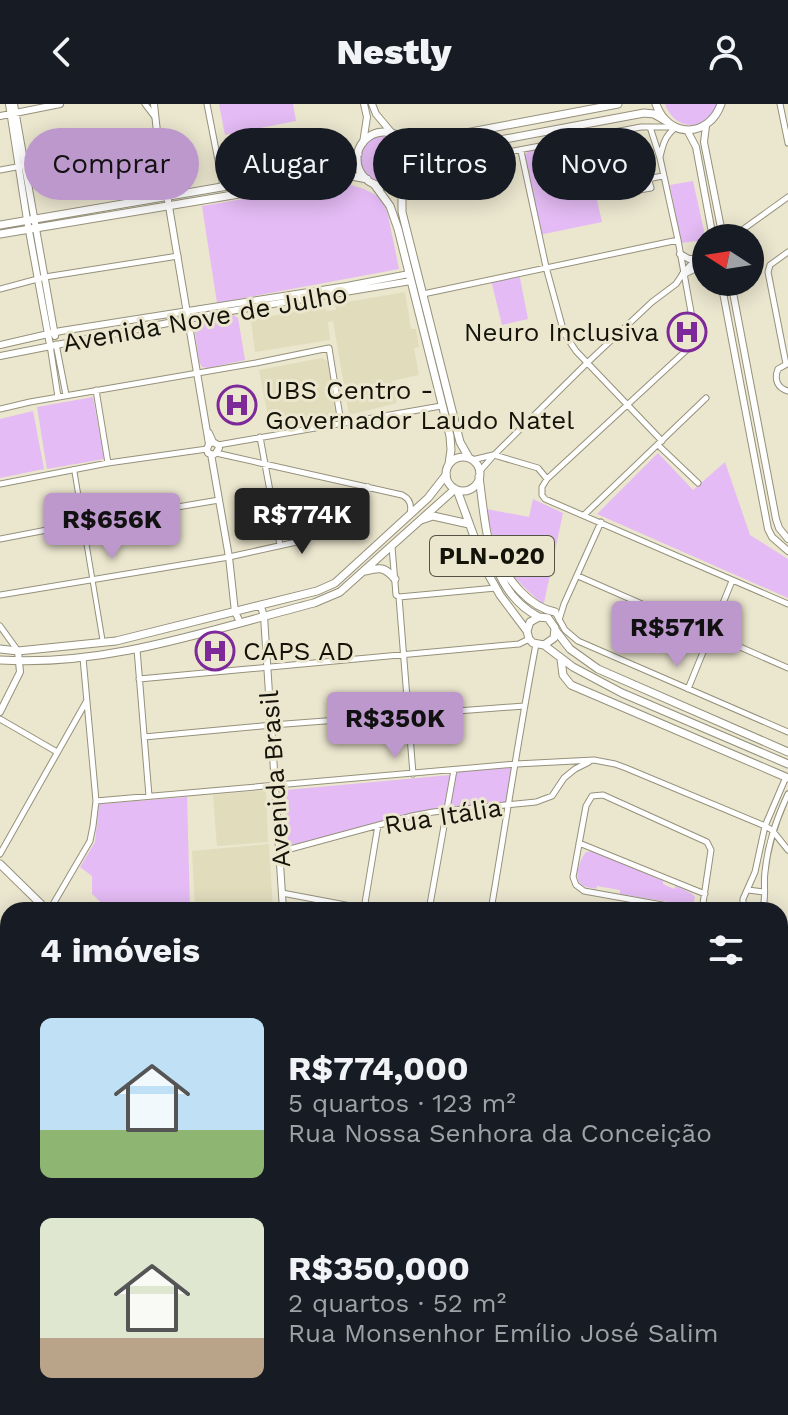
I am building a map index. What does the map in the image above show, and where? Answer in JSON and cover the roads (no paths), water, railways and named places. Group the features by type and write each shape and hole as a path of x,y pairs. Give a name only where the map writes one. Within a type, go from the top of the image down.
{"main road":[{"path":"491,128 618,104"},
{"path":"656,104 666,121"},
{"path":"517,137 644,113 654,114 675,127 687,130 706,126 722,105"},
{"path":"517,137 547,127 548,121 542,118"},
{"path":"0,649 18,651 107,642 312,592 335,583 434,491 446,475 451,444 398,229 390,206 358,165 358,154 363,143 373,135"},
{"path":"0,225 169,205 340,177 352,176 371,182"},
{"path":"0,234 31,223 143,200"},
{"path":"402,200 402,212 460,442 478,467 479,475 477,483 468,490 450,486 446,475"},
{"path":"449,464 458,457 471,459"},
{"name":"PLN-020","path":"479,475 489,547 497,570 515,599 530,612 556,622 570,649 598,669 788,752"},
{"path":"0,660 20,662 83,657 137,649 314,603 340,592 456,489"},
{"name":"PLN-020","path":"456,489 482,560 496,588 534,640 589,677 788,764"},
{"path":"421,520 433,516 469,524"},
{"path":"394,528 402,537"},
{"path":"392,547 394,528"},
{"path":"489,547 510,579 556,622 554,638 534,640 530,622 541,617"},
{"path":"364,571 381,567 395,579"},
{"path":"312,592 314,603"},
{"path":"180,626 183,637"},
{"path":"107,642 117,652"},
{"path":"104,654 107,642"},
{"path":"561,659 563,675 571,685 787,777"},
{"path":"0,864 40,902"}],"street":[{"path":"0,116 13,108 60,104"},
{"path":"145,104 156,118"},
{"path":"154,104 157,128"},
{"path":"207,104 215,145"},
{"path":"363,143 367,117 364,104"},
{"path":"372,104 376,114 389,128"},
{"path":"780,104 788,143"},
{"path":"13,108 53,345 66,395"},
{"path":"706,126 704,142 720,224"},
{"path":"650,127 678,240 694,340 554,472 541,491 545,499 788,604"},
{"path":"516,152 650,127 675,127"},
{"path":"660,158 664,141 675,127"},
{"path":"687,130 696,147 710,224"},
{"path":"521,151 564,333 576,351 698,483"},
{"path":"0,170 22,165"},
{"path":"656,177 663,176"},
{"path":"648,178 651,188 602,196 602,187 648,178"},
{"path":"751,224 788,197"},
{"path":"168,200 213,449 212,463 229,557 235,612 240,622"},
{"path":"423,294 678,240"},
{"path":"788,252 770,265 768,272 787,364 778,369 776,378 780,387 788,391"},
{"path":"680,254 692,260"},
{"path":"0,289 42,278 178,256"},
{"path":"479,475 494,455 587,363 652,302 676,284 692,264"},
{"path":"683,274 692,270"},
{"name":"Avenida Nove de Julho","path":"0,356 188,316 410,278"},
{"path":"724,296 768,529 772,537 788,551"},
{"path":"734,296 776,519 788,539"},
{"name":"Avenida Nove de Julho","path":"0,345 51,334 188,316"},
{"path":"53,345 58,397"},
{"path":"0,409 329,348 341,423"},
{"path":"96,390 108,463"},
{"path":"584,515 706,398"},
{"path":"0,484 108,463 213,449 260,437 441,406"},
{"path":"260,437 280,545"},
{"path":"213,449 406,497 411,505 410,514"},
{"path":"471,459 494,455 540,469 547,479"},
{"path":"74,469 92,579 107,642"},
{"path":"0,595 229,557 301,541 322,528 368,487"},
{"path":"0,539 219,500"},
{"path":"601,522 556,622 578,641 788,732"},
{"path":"392,547 413,774"},
{"path":"578,576 788,668"},
{"path":"688,689 732,581"},
{"path":"399,597 496,588"},
{"path":"255,607 261,607 264,616"},
{"name":"Avenida Brasil","path":"264,616 283,902"},
{"path":"0,628 18,651 20,662 18,680 0,712"},
{"path":"139,679 519,644 534,640 492,902"},
{"path":"137,649 149,796"},
{"path":"54,902 90,841 96,801 83,657"},
{"path":"0,854 86,702"},
{"path":"144,737 524,706"},
{"path":"0,719 57,752"},
{"path":"96,801 516,764 594,760 626,768 765,826 788,850"},
{"name":"Rua Itália","path":"279,852 412,816 543,800 552,796 564,778 575,769 594,760"},
{"path":"558,763 564,770 564,778"},
{"path":"430,902 454,770"},
{"path":"743,902 755,872 765,826 787,777"},
{"path":"764,902 764,874 772,830 788,794"},
{"path":"645,902 584,891 573,881 587,803 592,796 603,795 707,842 711,850 704,902"},
{"path":"365,902 378,825"},
{"path":"579,843 705,894"},
{"path":"748,890 764,892"},
{"path":"282,893 328,902"}],"place":[{"name":"Neuro Inclusiva","path":"687,332"},
{"name":"UBS Centro - Governador Laudo Natel","path":"237,405"},
{"name":"CAPS AD","path":"215,651"}]}
